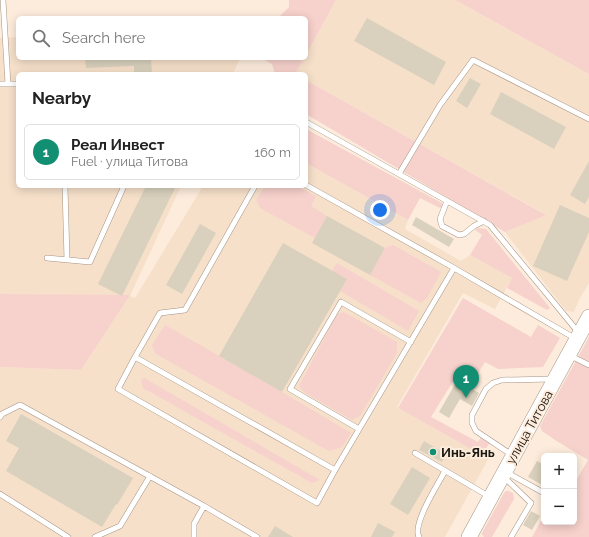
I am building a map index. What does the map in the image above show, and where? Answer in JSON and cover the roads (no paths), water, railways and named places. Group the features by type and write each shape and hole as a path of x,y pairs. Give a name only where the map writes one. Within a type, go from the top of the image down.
{"main road":[{"name":"улица Титова","path":"469,537 589,317"}],"lane":[{"path":"3,0 8,84"},
{"path":"399,174 440,105 473,60 589,119"},
{"path":"0,84 16,84"},
{"path":"308,123 490,225 578,336"},
{"path":"308,186 578,336"},
{"path":"65,188 67,260"},
{"path":"48,258 90,262 123,188"},
{"path":"254,188 185,310 160,313 118,389 317,503 454,268"},
{"path":"447,201 440,219 442,226 459,236 474,226 484,222"},
{"path":"359,429 290,389 340,302 410,342"},
{"path":"569,354 589,366"},
{"path":"136,357 335,470"},
{"path":"513,456 476,431 472,423 472,415 486,389 493,383 502,380 555,379"},
{"path":"0,417 2,414 20,405 204,506 257,537"},
{"path":"415,453 491,498"},
{"path":"419,537 417,533 418,525 425,508 445,471"},
{"path":"504,474 541,492"},
{"path":"504,474 531,503 511,537"},
{"path":"95,537 120,526 150,476"},
{"path":"0,494 68,537"},
{"path":"194,537 194,524 204,506"}],"place":[{"name":"Реал Инвест","path":"466,398"},
{"name":"Инь-Янь","path":"433,452"}]}
